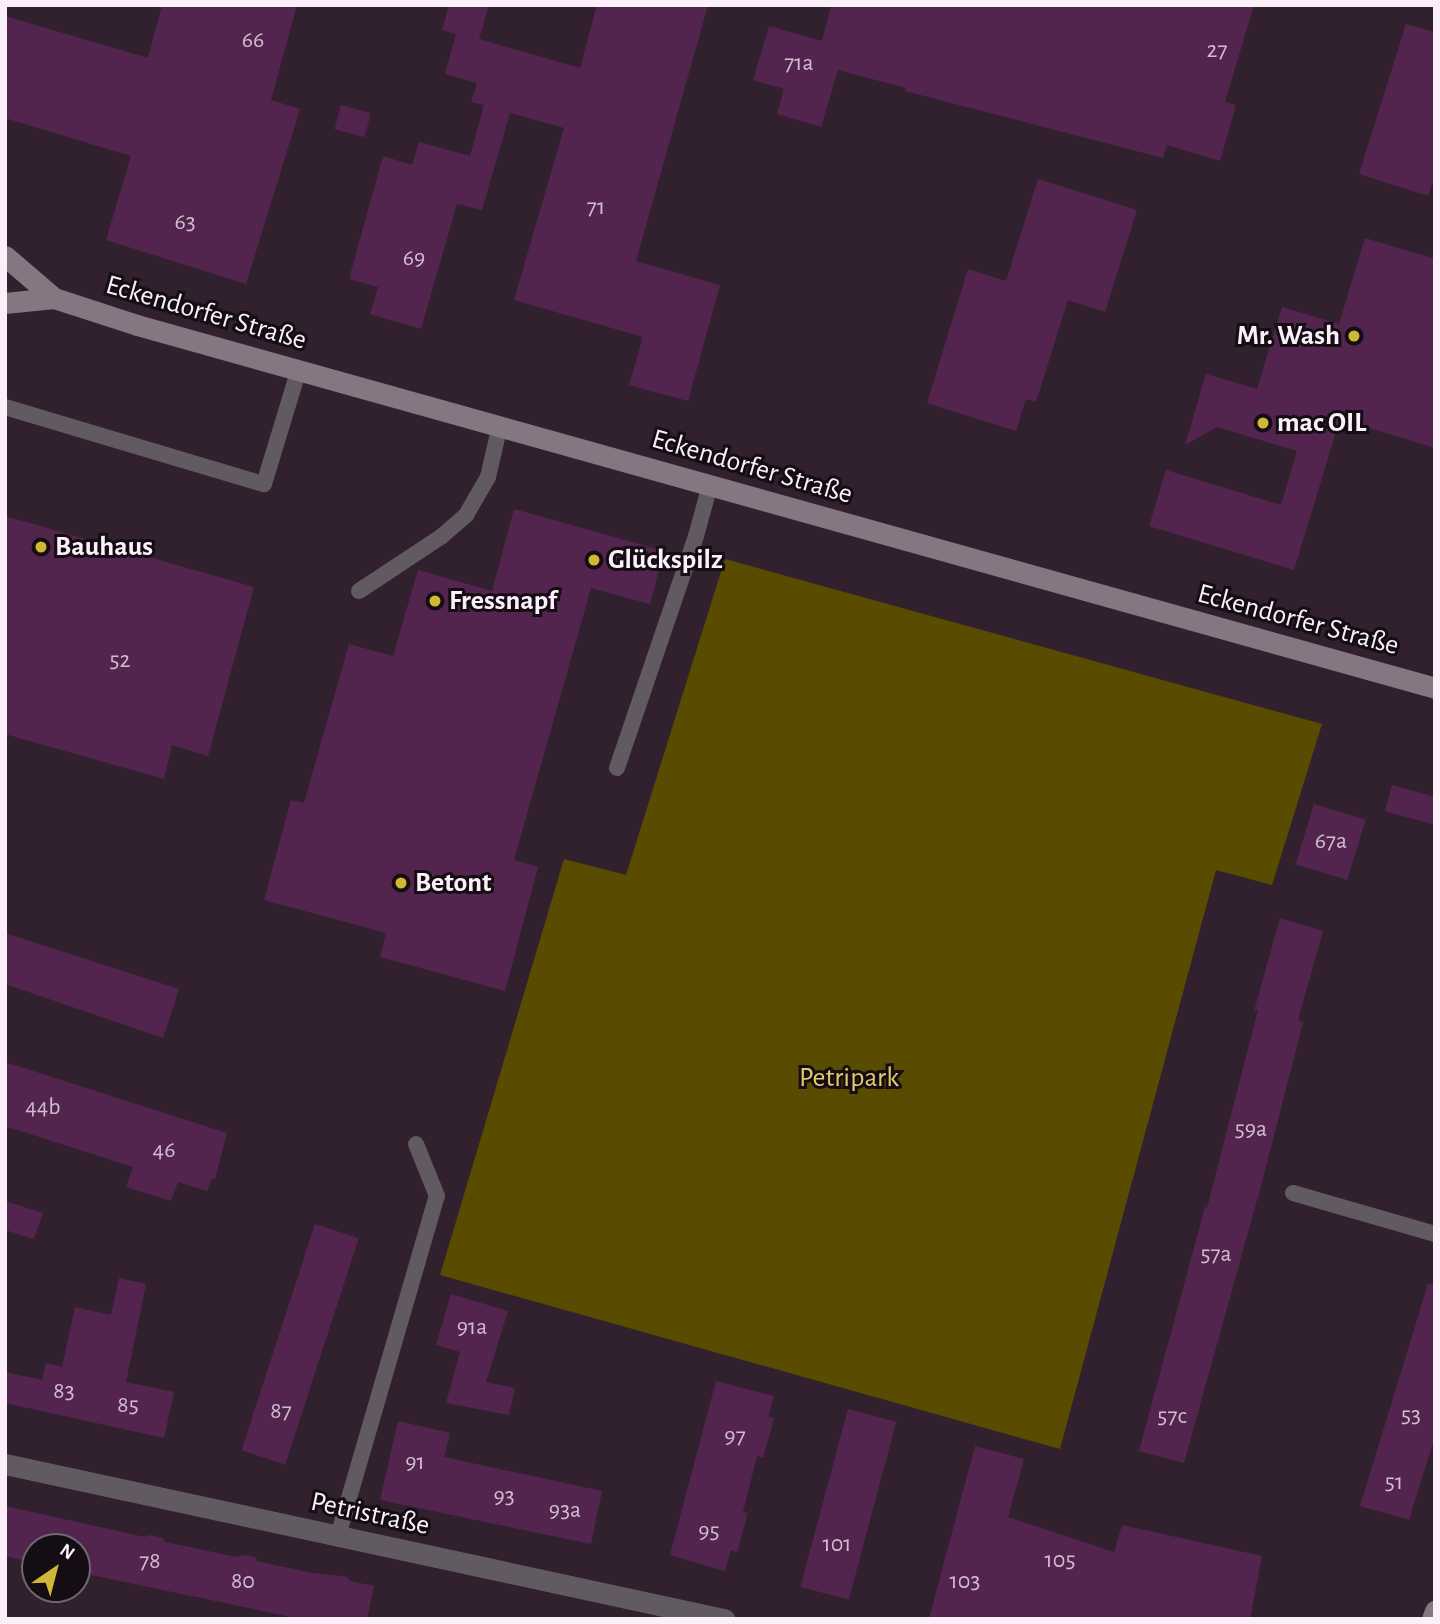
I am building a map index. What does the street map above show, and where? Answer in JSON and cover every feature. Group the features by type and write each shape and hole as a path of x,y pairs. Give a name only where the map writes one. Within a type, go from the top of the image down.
{"street":[{"name":"Eckendorfer Straße","path":"5,256 54,298 137,325 1435,688"},
{"name":"Eckendorfer Straße","path":"5,303 54,298"},
{"name":"Petristraße","path":"5,1464 724,1619"},
{"path":"1432,1619 1435,1611"}],"lane":[{"path":"5,407 264,484 299,369"},
{"path":"359,591 442,536 466,514 488,477 500,425"},
{"path":"617,768 696,536 710,485"},
{"path":"338,1536 437,1196 416,1144"},
{"path":"1293,1193 1435,1234"}],"green space":[{"name":"Petripark","path":"725,559 1322,724 1272,885 1216,870 1060,1449 440,1275 564,859 626,875"}],"building":[{"path":"162,5 297,5 271,100 300,109 246,284 106,240 131,156 5,118 5,16 148,58"},
{"path":"449,5 489,5 479,39 580,68 597,5 708,5 636,261 720,285 688,401 629,385 643,337 514,300 564,128 510,113 482,210 457,204 421,329 370,314 378,287 349,279 383,156 412,165 419,142 470,156 484,105 471,102 477,83 445,74 456,34 442,30"},
{"path":"831,5 1254,5 1225,102 1236,105 1220,161 1167,145 1163,158 905,91 906,88 838,70 821,127 777,114 784,89 753,80 769,26 822,41"},
{"path":"1406,24 1435,32 1435,175 1428,196 1359,174"},
{"path":"341,105 371,113 364,137 335,129"},
{"path":"1038,179 1137,210 1105,312 1068,300 1036,402 1026,399 1016,431 927,403 968,269 1006,281"},
{"path":"1365,238 1435,259 1435,448 1350,422 1349,425 1339,422 1294,570 1149,526 1166,470 1281,505 1297,451 1217,427 1185,445 1206,374 1257,389 1282,307 1339,324"},
{"path":"514,509 664,551 650,604 591,588 514,860 538,867 505,991 380,957 386,933 264,900 291,800 304,803 349,644 393,656 418,570 492,591"},
{"path":"5,516 254,587 208,756 172,745 164,779 5,734"},
{"path":"1392,785 1435,797 1435,825 1385,811"},
{"path":"1314,804 1366,820 1347,880 1296,864"},
{"path":"1280,918 1323,931 1298,1020 1303,1022 1264,1175 1184,1463 1139,1451 1205,1207 1207,1208 1258,1010 1254,1011"},
{"path":"5,933 179,989 163,1038 5,984"},
{"path":"5,1062 227,1133 215,1179 212,1178 207,1191 178,1182 171,1201 126,1187 133,1167 5,1126"},
{"path":"5,1201 43,1213 34,1239 5,1230"},
{"path":"315,1224 359,1238 285,1465 241,1450"},
{"path":"119,1278 146,1284 126,1382 174,1392 164,1438 5,1403 5,1372 42,1380 46,1363 62,1367 75,1307 111,1315"},
{"path":"1428,1284 1435,1285 1435,1436 1409,1520 1360,1506"},
{"path":"451,1294 508,1311 486,1382 515,1388 509,1415 446,1403 460,1352 436,1345"},
{"path":"716,1381 774,1396 768,1417 774,1418 763,1458 757,1456 743,1512 748,1513 737,1552 731,1550 725,1571 670,1555"},
{"path":"848,1409 896,1422 849,1600 800,1587"},
{"path":"398,1421 450,1433 444,1457 602,1491 591,1544 380,1500"},
{"path":"975,1446 1024,1459 1008,1517 1114,1552 1122,1525 1262,1556 1250,1619 929,1619"},
{"path":"5,1506 145,1537 149,1535 162,1538 165,1542 237,1557 255,1557 257,1561 347,1577 350,1581 374,1586 367,1619 301,1619 91,1575 91,1533 21,1533 21,1560 5,1556"}],"place":[{"name":"Mr. Wash","path":"1354,336"},
{"name":"mac OIL","path":"1263,423"},
{"name":"Bauhaus","path":"41,547"},
{"name":"Glückspilz","path":"594,560"},
{"name":"Fressnapf","path":"435,601"},
{"name":"Betont","path":"401,883"}]}
